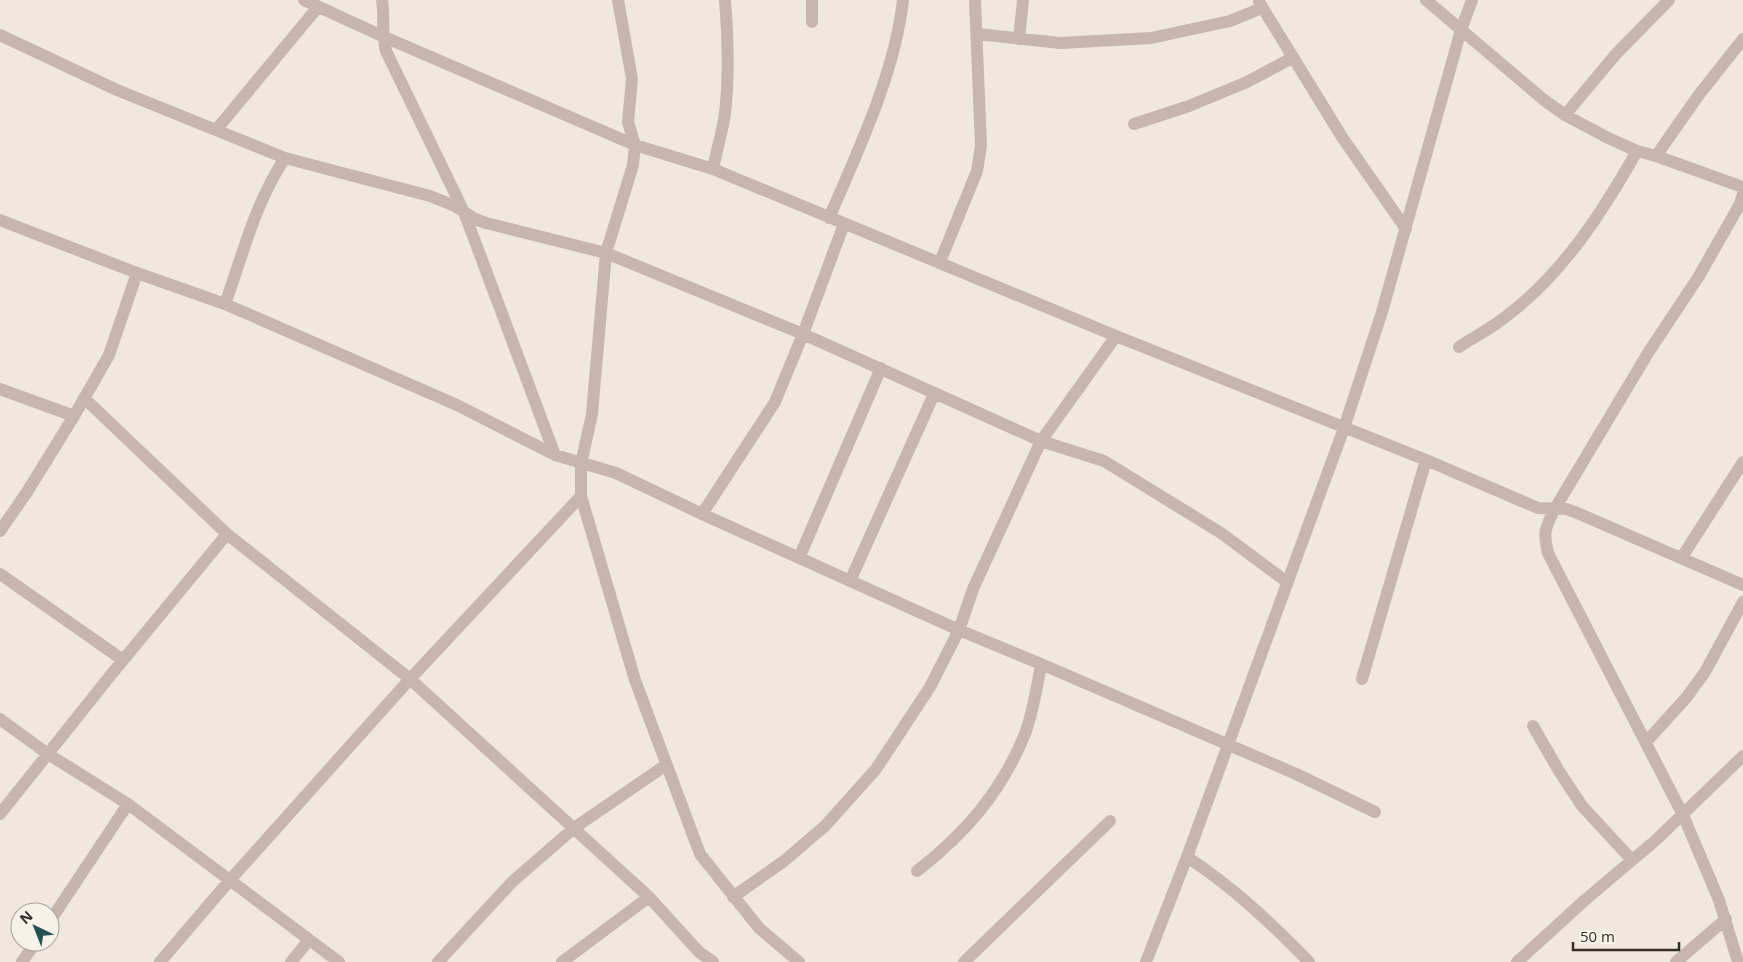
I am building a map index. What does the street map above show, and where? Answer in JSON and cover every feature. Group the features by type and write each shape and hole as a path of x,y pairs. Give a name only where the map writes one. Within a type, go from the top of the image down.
{"street":[{"path":"304,0 382,36 635,145 713,169 1116,336 1426,460 1538,508 1566,509 1575,512 1743,585"},
{"path":"382,0 384,18 382,36 386,51 464,212 555,455"},
{"path":"618,0 632,79 628,122 635,145 633,165 606,253 592,414 581,464 581,496 635,680 700,854 759,928 799,962"},
{"path":"713,169 724,119 727,80 728,34 725,0"},
{"path":"812,0 812,22"},
{"path":"830,218 876,103 901,21 903,0"},
{"path":"940,262 977,171 981,146 978,34 975,0"},
{"path":"1019,39 1023,0"},
{"path":"1426,0 1544,100 1565,115 1637,151 1743,187"},
{"path":"1146,962 1187,857 1344,428 1382,312 1461,30 1472,0"},
{"path":"1565,115 1616,54 1669,0"},
{"path":"978,34 1060,43 1151,38 1230,21 1260,4 1342,137 1406,229"},
{"path":"216,130 318,7"},
{"path":"0,35 117,90 285,158 430,196 486,223 606,253 803,334 1042,441 1104,461 1221,533 1287,582"},
{"path":"1656,156 1743,39"},
{"path":"1134,124 1189,106 1247,82 1292,58"},
{"path":"1459,347 1504,319 1531,297 1563,264 1637,151"},
{"path":"225,304 256,210 285,158"},
{"path":"1738,962 1719,900 1683,815 1548,553 1545,529 1554,510 1648,353 1699,276 1740,204 1743,194"},
{"path":"0,220 137,273 225,304 457,405 555,455 616,473 959,630 1294,773 1375,812"},
{"path":"702,514 775,402 803,334 844,224"},
{"path":"0,531 27,492 74,416 109,354 137,273"},
{"path":"733,897 784,861 825,826 876,769 930,687 959,630 973,590 1042,441 1116,336"},
{"path":"799,558 881,368"},
{"path":"0,389 74,416"},
{"path":"850,580 934,394"},
{"path":"84,398 228,534 410,679 649,897 700,952 713,962"},
{"path":"1362,679 1426,460"},
{"path":"1682,557 1739,478 1743,462"},
{"path":"160,962 230,880 410,679 581,496"},
{"path":"0,814 123,660 228,534"},
{"path":"0,574 123,660"},
{"path":"1646,742 1686,698 1705,672 1743,602"},
{"path":"917,871 941,852 974,819 1003,779 1025,733 1042,664"},
{"path":"0,719 48,754 128,804 340,962"},
{"path":"1533,726 1582,806 1632,860"},
{"path":"1517,962 1584,900 1683,815 1743,756"},
{"path":"438,962 512,882 574,828 666,765"},
{"path":"60,906 128,804"},
{"path":"964,962 1110,821"},
{"path":"1187,857 1209,871 1248,902 1309,962"},
{"path":"562,962 649,897"},
{"path":"1676,962 1726,919"},
{"path":"291,962 309,940"},
{"path":"691,962 700,952"}]}
